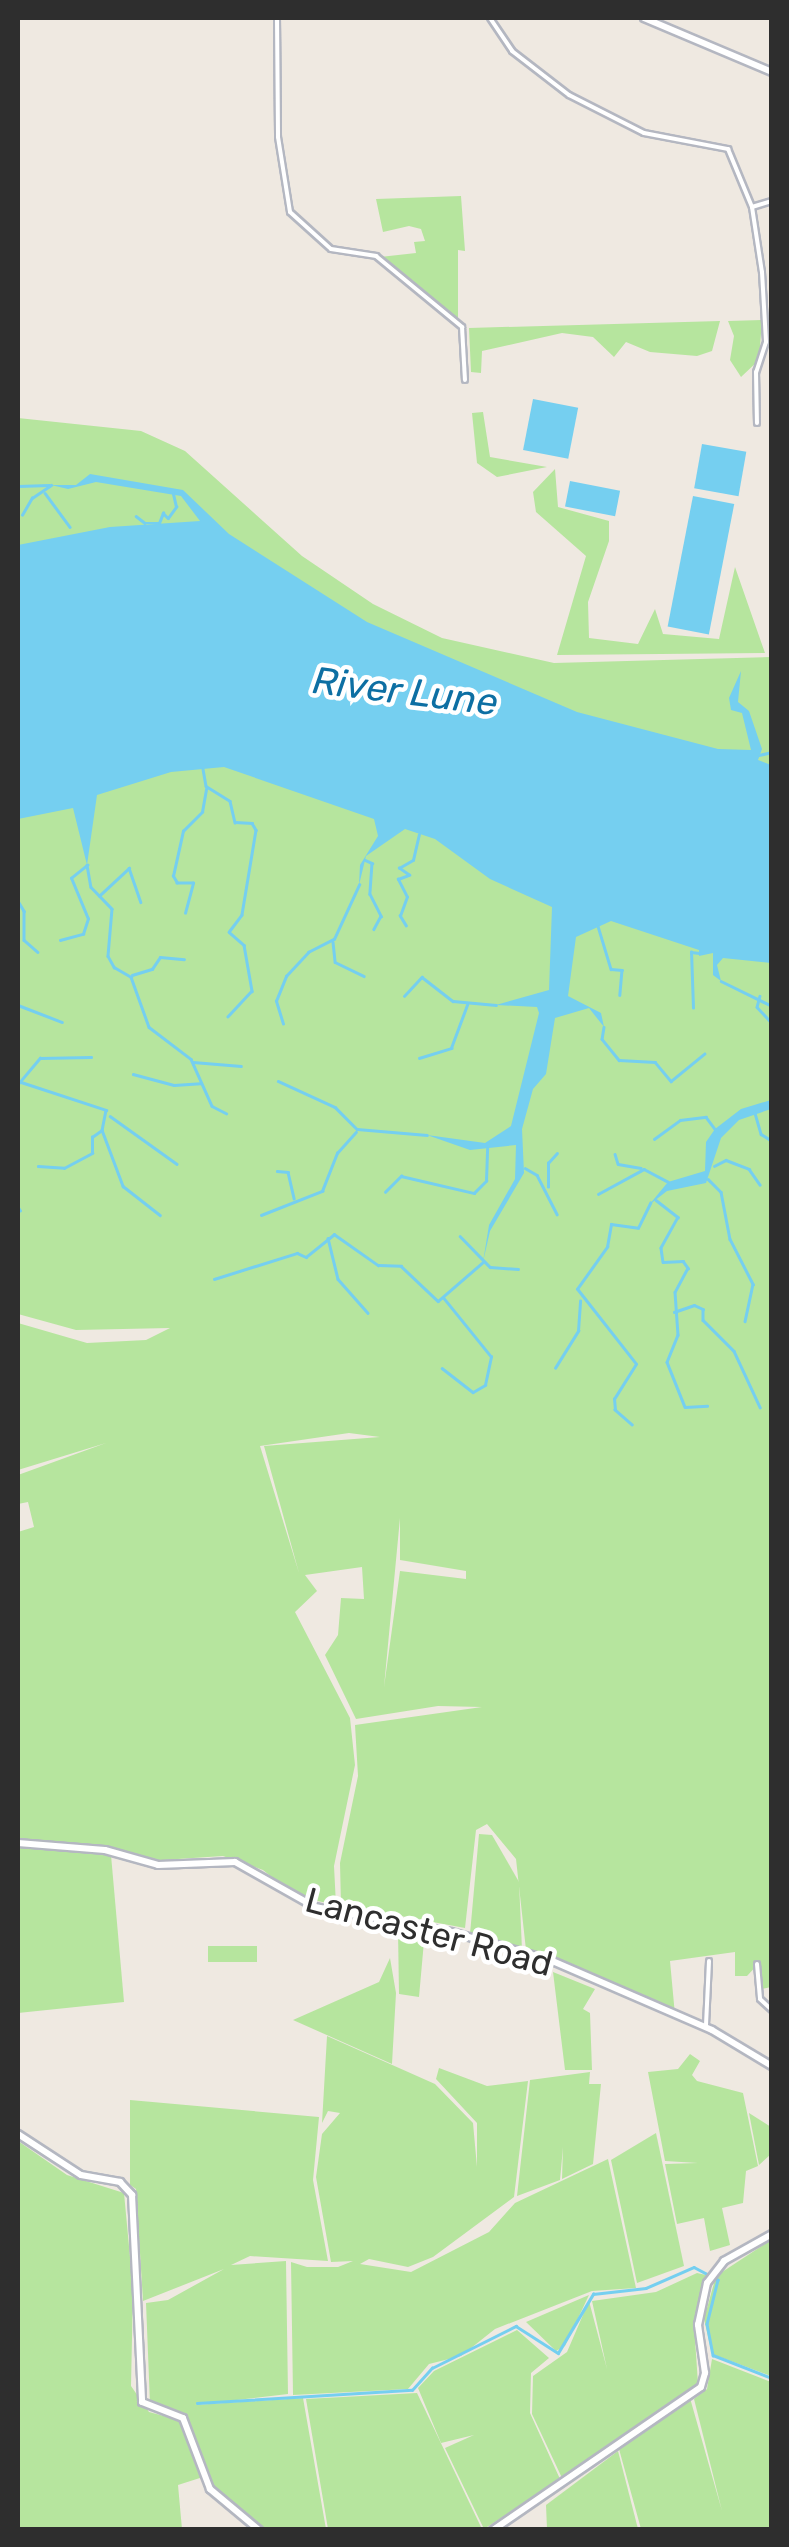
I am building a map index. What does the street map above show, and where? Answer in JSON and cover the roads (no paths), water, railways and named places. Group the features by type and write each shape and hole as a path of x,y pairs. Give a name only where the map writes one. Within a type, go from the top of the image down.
{"street":[{"path":"277,18 278,137 290,212 330,249 376,256 462,328 465,380"},
{"path":"490,18 535,73 617,121 657,136 723,144 752,207 766,326 756,372 756,423"},
{"path":"644,18 772,72"},
{"path":"752,207 772,201"},
{"name":"Lancaster Road","path":"18,1844 105,1850 158,1865 235,1862 302,1902 550,1960 706,2028 772,2066"},
{"path":"706,2028 709,1961"},
{"path":"749,1972 758,1968 760,1999 772,2010"},
{"path":"18,2134 81,2175 120,2182 132,2196 142,2402 183,2418 210,2488 259,2530"},
{"path":"493,2530 700,2387 706,2373 698,2325 713,2274 772,2234"}],"water":[{"path":"533,399 578,408 568,459 523,450"},
{"path":"702,444 746,452 739,496 694,488"},
{"name":"River Lune","path":"90,474 183,490 229,534 367,622 577,712 718,749 751,750 742,713 731,710 729,698 741,671 738,702 749,711 762,749 758,760 771,765 771,963 723,958 717,965 721,981 713,975 713,953 699,956 699,950 611,921 576,937 568,996 601,1013 604,1027 589,1008 555,1018 546,1074 533,1089 522,1129 524,1173 490,1231 483,1262 489,1225 515,1179 516,1145 470,1150 427,1135 485,1143 511,1126 539,1013 537,1007 496,1005 549,990 552,907 490,879 435,839 405,829 366,856 359,885 360,865 378,836 374,819 224,767 171,772 97,795 87,865 73,808 18,819 18,545 110,527 200,521 181,496 96,482 68,489 51,485 76,485"},
{"path":"570,481 620,491 615,516 565,507"},
{"path":"693,496 734,504 709,635 668,627"},
{"path":"771,1100 771,1109 739,1120 721,1138 706,1183 667,1191 649,1205 668,1182 705,1171 706,1142 715,1129 741,1109"}],"waterway":[{"path":"18,486 49,485"},
{"path":"22,515 32,498 51,485"},
{"path":"45,493 70,527"},
{"path":"136,516 145,523 159,523 163,513 168,518 176,507 173,494"},
{"path":"759,755 772,752"},
{"path":"203,769 206,786 230,801 235,822 252,823 256,830 242,915 229,932 244,945 252,991 228,1017"},
{"path":"185,913 193,883 177,883 173,876 183,831 202,812 206,789"},
{"path":"406,926 400,916 407,897 398,879 409,875 399,868 413,860 419,835"},
{"path":"365,860 372,863 370,894 381,916 374,929"},
{"path":"60,940 83,934 88,919 71,878 87,865 91,887 112,909 108,956 114,967 131,977 149,1027 191,1059 212,1106 226,1113"},
{"path":"99,896 129,868 141,902"},
{"path":"283,1024 276,1001 286,976 308,952 334,939 359,885"},
{"path":"18,901 24,911 24,940 38,952"},
{"path":"598,926 611,969 622,970 620,995"},
{"path":"333,942 335,962 364,976"},
{"path":"693,1008 691,952 699,953"},
{"path":"132,975 152,969 160,957 184,959"},
{"path":"404,996 422,977 453,1001 496,1005"},
{"path":"721,981 772,1006"},
{"path":"760,996 757,1007 769,1020"},
{"path":"18,1005 62,1022"},
{"path":"419,1058 451,1048 467,1005"},
{"path":"604,1027 602,1039 619,1060 655,1062 671,1081 704,1054"},
{"path":"18,1084 40,1058 91,1057"},
{"path":"193,1062 241,1066"},
{"path":"133,1074 174,1085 200,1083"},
{"path":"18,1081 106,1110 102,1130 123,1186 160,1215"},
{"path":"278,1081 335,1107 357,1129 427,1135"},
{"path":"755,1113 761,1134 772,1141"},
{"path":"110,1116 177,1164"},
{"path":"654,1139 680,1120 706,1117 715,1129"},
{"path":"38,1166 64,1168 92,1153 92,1137 102,1130"},
{"path":"261,1215 322,1191 337,1153 356,1132"},
{"path":"385,1192 401,1176 474,1193 486,1181 487,1149"},
{"path":"548,1187 548,1163 557,1153"},
{"path":"615,1154 618,1164 641,1168"},
{"path":"714,1166 726,1160 749,1169 760,1185"},
{"path":"525,1168 537,1175 557,1214"},
{"path":"598,1194 644,1169 668,1182"},
{"path":"277,1171 288,1172 294,1198"},
{"path":"708,1179 721,1192 730,1239 753,1284 745,1321"},
{"path":"656,1200 678,1217 661,1248 663,1262 683,1261 688,1268 675,1292 678,1335 667,1362 685,1407 707,1406"},
{"path":"632,1425 615,1410 614,1399 636,1364 577,1289 607,1247 611,1224 638,1228 650,1203"},
{"path":"214,1279 297,1253 306,1257 334,1234 378,1265 401,1266 438,1301 483,1262"},
{"path":"460,1236 490,1267 518,1269"},
{"path":"328,1238 338,1279 368,1313"},
{"path":"442,1368 473,1392 485,1385 491,1357 444,1299"},
{"path":"555,1368 578,1331 580,1301"},
{"path":"674,1312 694,1305 703,1309 703,1320 734,1351 760,1407"},
{"path":"197,2403 412,2390 432,2368 516,2326 558,2353 593,2294 646,2288 694,2267 718,2280 707,2324 713,2355 772,2378"}]}
